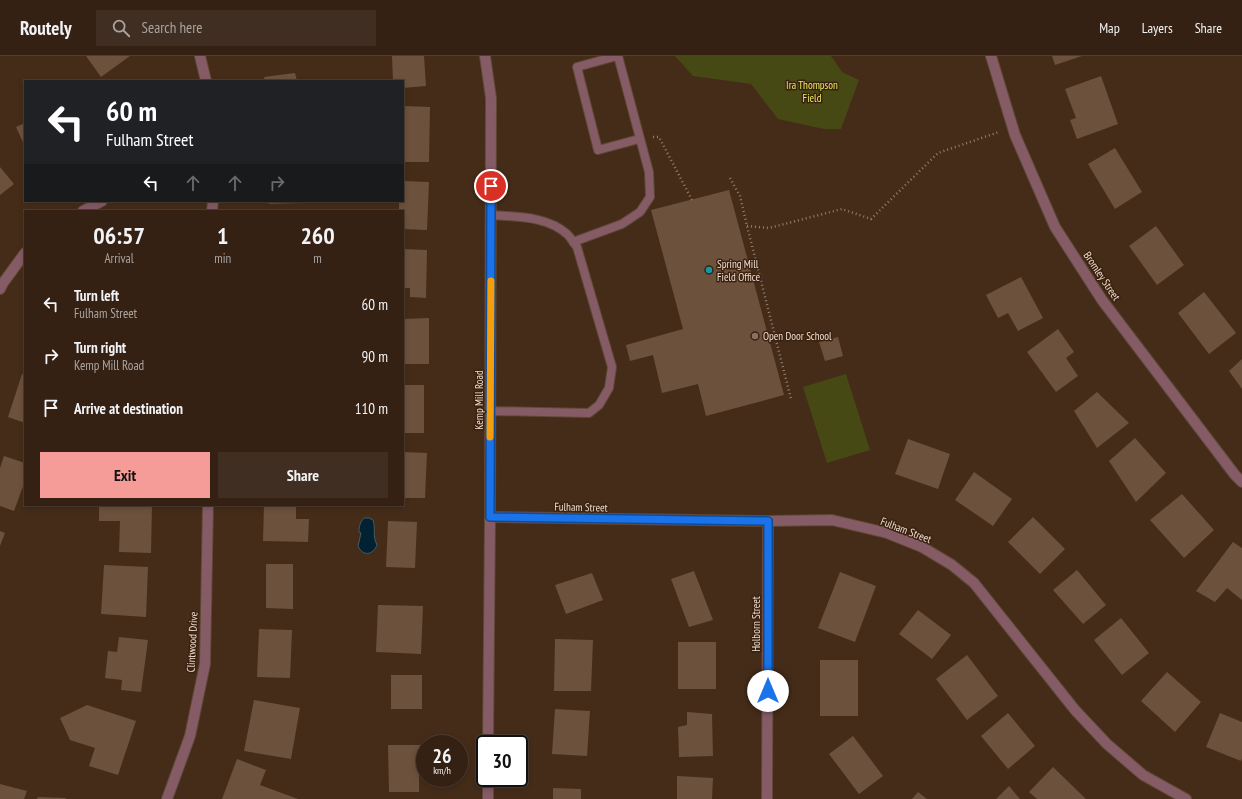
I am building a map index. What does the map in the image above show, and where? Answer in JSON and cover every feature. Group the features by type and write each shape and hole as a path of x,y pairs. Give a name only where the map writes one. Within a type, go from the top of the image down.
{"street":[{"path":"200,56 206,80"},
{"name":"Kemp Mill Road","path":"485,56 491,98 488,735"},
{"name":"Bromley Street","path":"991,56 1013,128 1055,227 1098,293 1235,475 1242,482"},
{"path":"85,210 100,202"},
{"path":"0,289 24,254"},
{"name":"Clintwood Drive","path":"167,799 190,736 205,664 208,506"},
{"name":"Fulham Street","path":"490,517 768,521 832,520 887,532 922,547 952,565 974,583 1075,710 1107,744 1143,775 1186,799"},
{"name":"Holborn Street","path":"767,799 768,521"},
{"path":"488,787 488,799"}],"lane":[{"path":"573,242 622,224 640,212 650,197 649,172 618,56 577,67 598,150 639,139"},
{"path":"490,411 589,413 600,405 609,388 612,367 577,247 566,234 547,222 525,218 491,215"}],"path":[{"path":"747,226 768,228 842,209 871,219 938,153 1013,128"},
{"path":"639,139 659,136 692,200"},
{"path":"730,178 740,196 791,399"}],"green space":[{"name":"Ira Thompson Field","path":"675,56 831,56 842,72 859,80 841,129 824,129 778,119 751,84 693,76"},
{"path":"846,374 870,450 827,463 803,387"}],"water":[{"path":"364,518 373,520 377,545 371,553 363,552 358,546 361,533 359,532 360,526"}],"building":[{"path":"86,56 130,56 101,77"},
{"path":"392,56 424,56 426,86 404,88 404,80 393,80"},
{"path":"1052,56 1082,56 1055,65"},
{"path":"295,73 297,80 265,80 264,77"},
{"path":"1101,76 1118,124 1077,139 1070,120 1076,118 1065,89"},
{"path":"404,106 430,107 429,162 404,162"},
{"path":"24,123 24,145 16,127"},
{"path":"1115,148 1142,192 1115,209 1088,164"},
{"path":"0,167 14,184 0,195"},
{"path":"404,181 429,182 427,230 404,229 404,210 399,210 399,202 404,202"},
{"name":"Spring Mill Field Office","path":"729,190 784,395 706,416 698,384 662,393 653,355 630,361 626,345 683,329 651,210"},
{"path":"269,202 302,202 302,203 269,204"},
{"path":"1156,226 1184,265 1157,285 1129,246"},
{"path":"404,249 427,250 426,298 410,297 410,288 404,288"},
{"path":"1021,277 1043,318 1018,331 1008,313 998,318 986,295"},
{"path":"1204,292 1236,333 1209,354 1178,313"},
{"path":"429,318 429,364 404,364 404,319"},
{"path":"1058,329 1074,352 1066,358 1078,376 1056,392 1027,352"},
{"path":"838,337 843,356 825,361 819,342"},
{"path":"1242,359 1242,389 1229,371"},
{"path":"22,374 24,375 24,423 8,417"},
{"path":"404,385 424,385 424,433 404,433"},
{"path":"1097,392 1129,423 1097,448 1074,411"},
{"path":"1135,438 1166,473 1136,502 1109,461"},
{"path":"908,439 950,454 938,489 895,474"},
{"path":"404,452 427,453 425,498 404,498"},
{"path":"4,456 24,463 24,484 14,511 0,506 0,468"},
{"path":"974,472 1012,499 993,526 955,500"},
{"path":"1182,494 1214,530 1184,558 1150,520"},
{"path":"99,506 152,506 151,553 119,552 120,521 99,521"},
{"path":"264,506 296,506 296,519 309,519 308,542 263,541"},
{"path":"1033,517 1065,549 1040,574 1008,542"},
{"path":"388,521 417,522 415,568 386,567"},
{"path":"0,531 5,533 0,546"},
{"path":"1233,542 1242,548 1242,600 1227,588 1215,602 1196,591"},
{"path":"266,564 293,564 293,609 266,608"},
{"path":"104,565 148,567 146,617 101,614"},
{"path":"1077,570 1106,605 1083,624 1053,590"},
{"path":"694,571 713,620 689,627 671,579"},
{"path":"840,572 876,586 855,642 818,628"},
{"path":"592,573 603,600 566,614 555,585"},
{"path":"378,605 423,606 421,654 376,652"},
{"path":"918,610 951,635 932,659 899,634"},
{"path":"1121,618 1149,653 1122,675 1094,640"},
{"path":"259,629 292,630 290,678 257,677"},
{"path":"119,637 148,640 141,692 121,690 122,680 105,678 108,651 117,652"},
{"path":"555,639 593,640 591,691 554,691"},
{"path":"678,642 716,642 716,689 678,689"},
{"path":"967,655 998,696 967,720 936,679"},
{"path":"820,660 858,660 858,716 820,716"},
{"path":"1167,672 1201,702 1175,732 1141,701"},
{"path":"391,675 422,675 422,709 391,709"},
{"path":"254,700 300,708 291,759 244,751"},
{"path":"87,705 136,721 118,775 89,766 95,748 70,740 60,718"},
{"path":"555,709 590,711 587,756 552,754"},
{"path":"687,712 712,714 713,756 679,757 678,727 687,725"},
{"path":"1008,713 1035,746 1008,769 981,736"},
{"path":"1220,713 1242,722 1241,761 1206,747"},
{"path":"853,736 883,776 859,794 829,754"},
{"path":"388,745 416,745 416,787 419,787 419,792 389,792"},
{"path":"237,759 266,770 260,785 298,799 222,799"},
{"path":"1053,767 1086,799 1037,799 1029,792"},
{"path":"677,776 713,778 712,799 677,799"},
{"path":"0,784 27,791 24,799 0,799"},
{"path":"1009,786 1020,799 996,799"},
{"path":"553,788 581,789 581,799 553,799"},
{"path":"918,792 927,799 912,799"},
{"path":"38,797 66,798 66,799 37,799"}],"slow traffic":[{"path":"490,437 491,281"}],"place":[{"name":"Spring Mill Field Office","path":"709,270"},
{"name":"Open Door School","path":"755,336"}],"route":[{"path":"491,186 490,517 768,521 768,691"}]}
